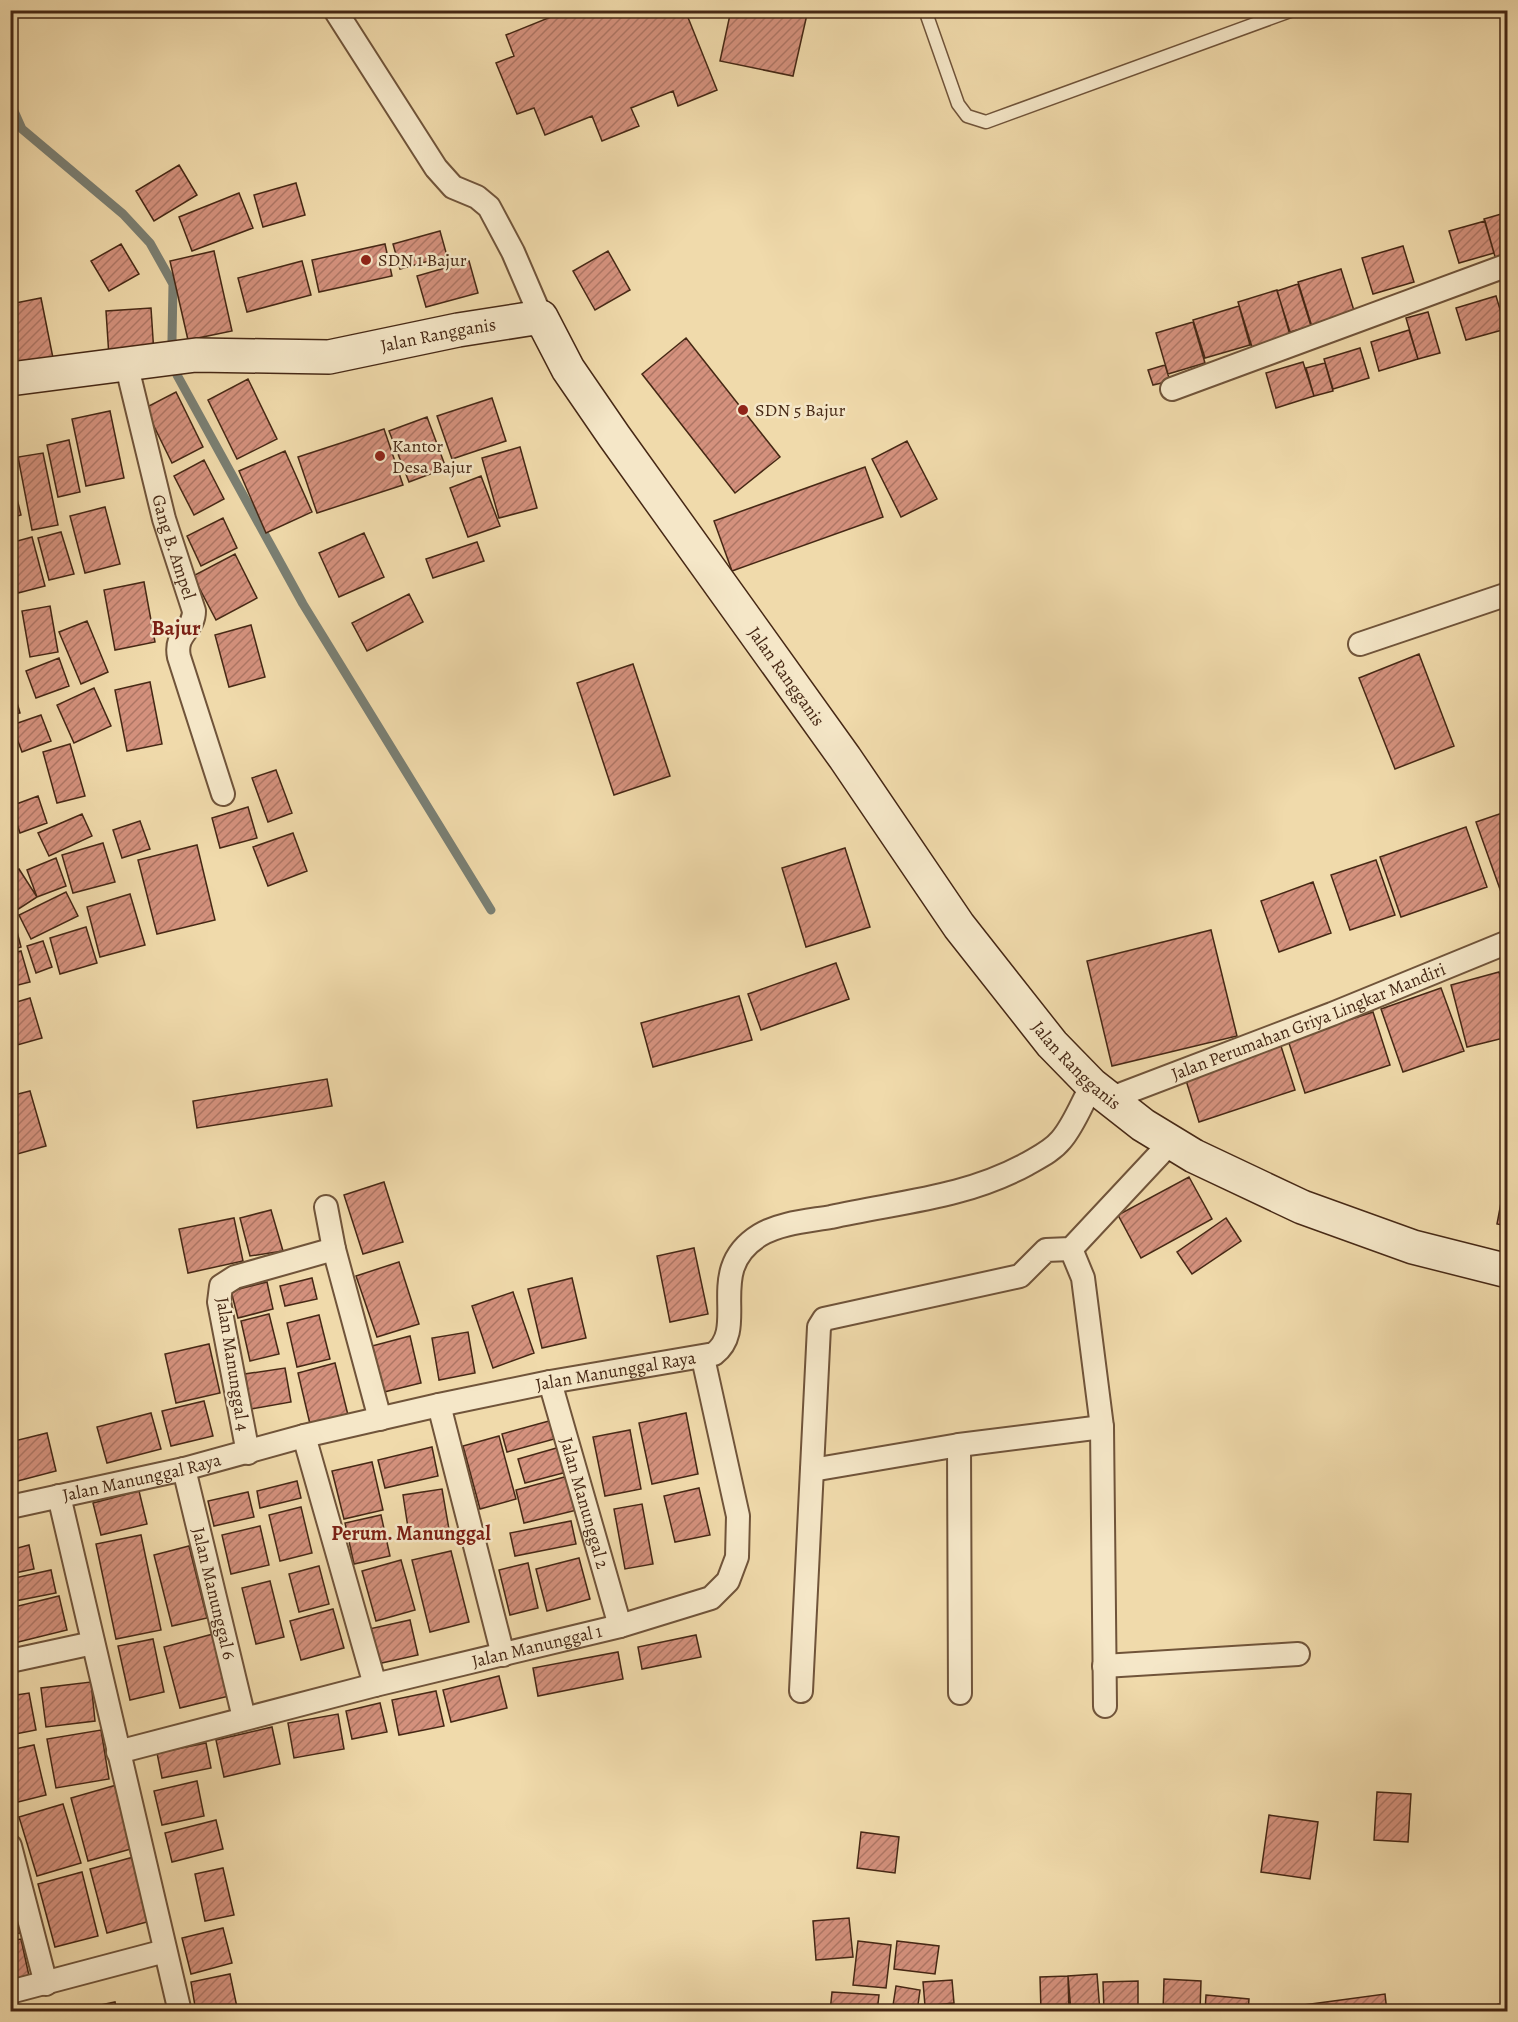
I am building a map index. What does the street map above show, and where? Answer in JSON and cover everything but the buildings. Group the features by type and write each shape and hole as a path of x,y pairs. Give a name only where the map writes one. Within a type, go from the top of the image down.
{"street":[{"path":"335,10 436,168 453,187 477,197 489,207 513,252 541,316"},
{"path":"1172,389 1508,265"},
{"name":"Jalan Rangganis","path":"10,379 196,356 328,357 458,330 541,316 568,369 845,758 959,926 1052,1044 1100,1092 1143,1125 1247,1183 1346,1224 1413,1247 1508,1271"},
{"name":"Gang B. Ampel","path":"141,362 164,519 194,610 191,622 178,639 179,657 223,794"},
{"path":"1360,644 1508,594"},
{"name":"Jalan Perumahan Griya Lingkar Mandiri","path":"1100,1092 1332,1014 1508,942"},
{"name":"Jalan Manunggal Raya","path":"10,1507 184,1469 304,1436 439,1405 550,1382 703,1358 720,1350 729,1335 727,1295 730,1275 738,1256 761,1235 780,1228 880,1206 950,1195 1016,1170 1047,1153 1061,1140 1100,1092"},
{"path":"801,1691 819,1327 824,1319 1020,1276 1046,1250 1071,1249 1171,1142"},
{"path":"326,1207 334,1249 380,1419"},
{"name":"Jalan Manunggal 4","path":"248,1453 219,1302 221,1286 235,1277 334,1249"},
{"path":"1071,1249 1083,1278 1102,1427 1105,1706"},
{"name":"Jalan Manunggal 1","path":"118,1752 375,1684 503,1656 620,1626 711,1598 728,1581 737,1557 738,1516 703,1358"},
{"name":"Jalan Manunggal 2","path":"550,1382 620,1626"},
{"path":"439,1405 503,1656"},
{"path":"812,1470 959,1445 1102,1427"},
{"path":"304,1436 375,1684"},
{"path":"959,1445 960,1693"},
{"name":"Jalan Manunggal 6","path":"184,1469 244,1718"},
{"path":"59,1496 180,2012"},
{"path":"10,1662 93,1643"},
{"path":"1104,1666 1298,1654"},
{"path":"10,1846 46,1984"},
{"path":"10,1992 165,1951"}],"lane":[{"path":"925,10 958,104 967,116 986,122 1293,10"}],"path":[{"path":"1481,2012 1508,2002"}],"waterway":[{"path":"10,102 22,129 123,214 150,243 173,284 172,340 177,375 303,604 491,910"}],"place":[{"name":"SDN 1 Bajur","path":"366,260"},
{"name":"SDN 5 Bajur","path":"743,410"},
{"name":"Kantor Desa Bajur","path":"380,456"}],"district":[{"name":"Bajur","path":"176,628"},
{"name":"Perum. Manunggal","path":"411,1533"}]}
